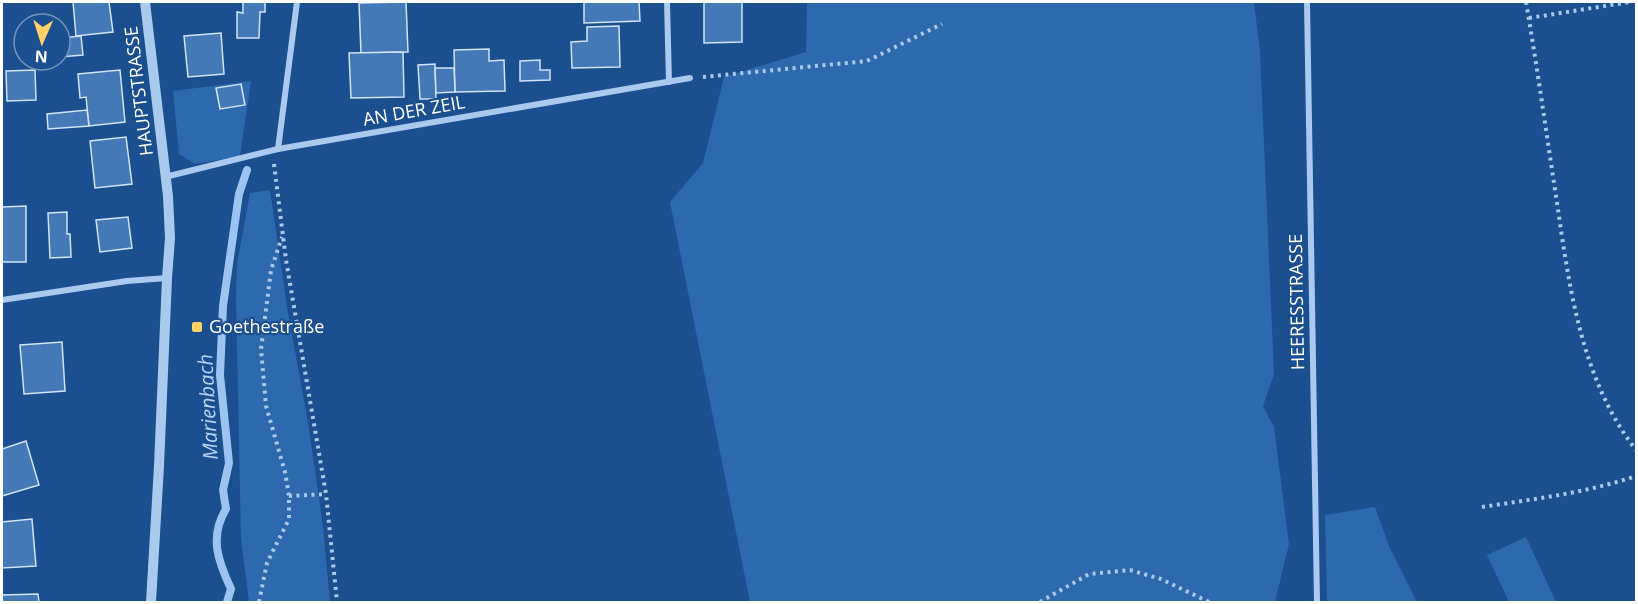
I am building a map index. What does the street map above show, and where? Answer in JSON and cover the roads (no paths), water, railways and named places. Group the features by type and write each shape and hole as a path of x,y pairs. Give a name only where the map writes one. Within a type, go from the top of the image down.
{"street":[{"name":"HAUPTSTRASSE","path":"145,2 170,230 150,603"},
{"path":"278,149 297,2"},
{"path":"667,2 669,82"},
{"name":"HEERESSTRASSE","path":"1307,2 1317,603"},
{"name":"AN DER ZEIL","path":"165,177 278,149 690,78"},
{"path":"2,300 166,278"}],"waterway":[{"name":"Marienbach","path":"227,602 231,589 222,569 217,549 218,529 226,509 223,490 229,463 220,375 223,306 239,194 247,170"}],"place":[{"name":"Goethestraße","path":"197,327"}]}
